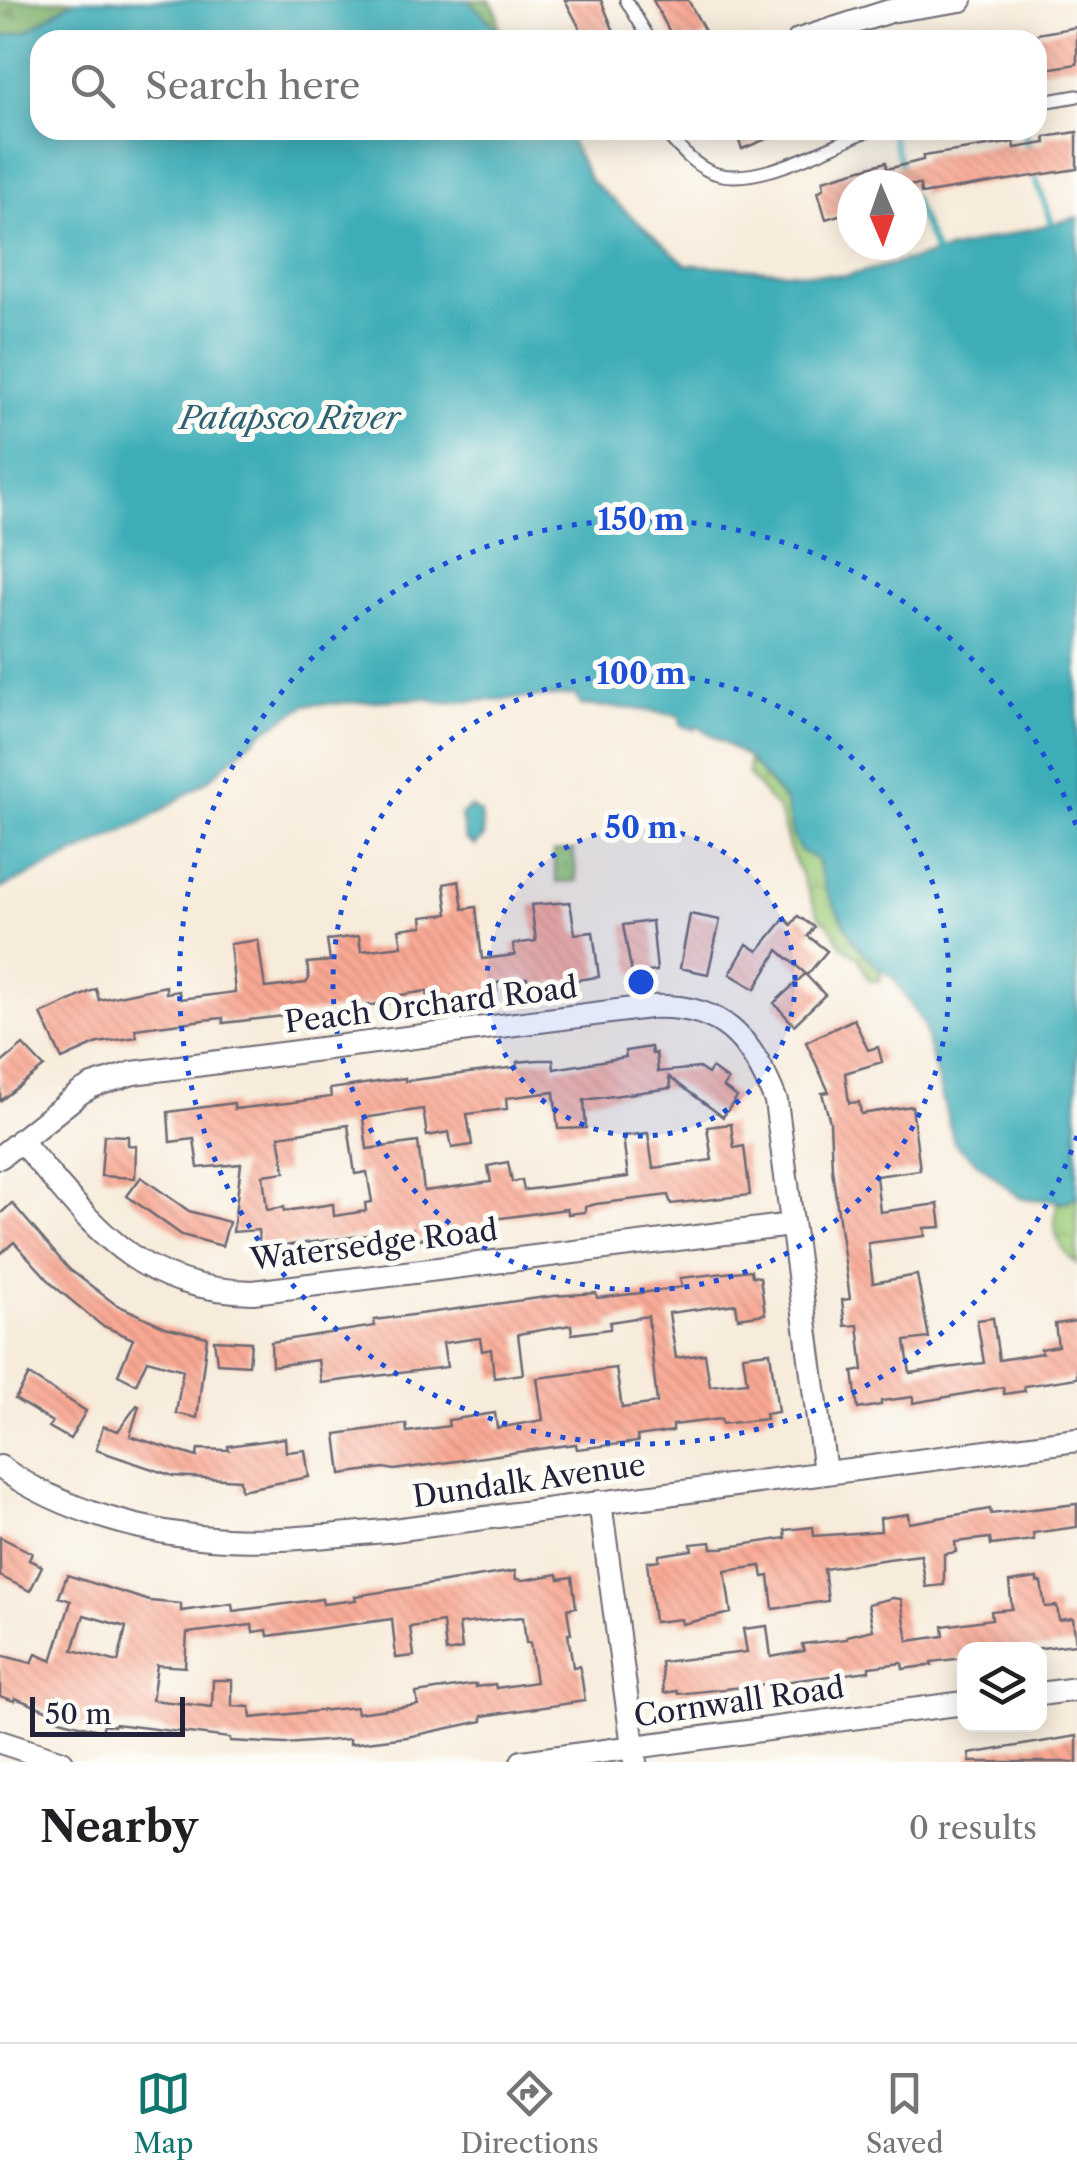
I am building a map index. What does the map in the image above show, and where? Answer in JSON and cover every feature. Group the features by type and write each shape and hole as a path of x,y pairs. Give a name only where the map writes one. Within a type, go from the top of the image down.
{"street":[{"path":"831,30 890,11 961,0"},
{"name":"Peach Orchard Road","path":"0,1157 92,1086 133,1073 638,1009 672,1007 712,1017 732,1028 760,1062 776,1101 825,1472"},
{"name":"Watersedge Road","path":"20,1140 99,1232 159,1272 209,1290 253,1292 791,1225"},
{"name":"Dundalk Avenue","path":"0,1467 78,1507 174,1533 224,1539 289,1539 386,1531 1077,1440"},
{"path":"600,1502 634,1754"},
{"path":"1047,1693 1077,1689"},
{"name":"Cornwall Road","path":"522,1762 634,1754 957,1704"},
{"path":"0,1742 62,1762"}],"lane":[{"path":"626,0 644,30"},
{"path":"1047,101 1077,96"},
{"path":"673,140 708,171 729,177 798,160 846,140"}],"green space":[{"path":"0,0 74,0 27,31 0,37"},
{"path":"468,0 490,0 497,12 499,30"},
{"path":"748,758 785,801 794,840 817,860 854,942 881,970 880,981 869,980 858,957 842,946 819,916 789,847 779,811 749,776"},
{"path":"573,850 577,881 557,883 553,852"},
{"path":"1077,1196 1077,1264 1060,1245 1055,1222 1057,1204"}],"water":[{"name":"Patapsco River","path":"74,0 468,0 499,30 30,30 30,140 570,140 590,180 686,264 846,276 909,260 927,260 927,255 1077,217 1077,1196 1066,1202 1020,1198 954,1143 923,1024 893,977 854,942 825,888 817,860 800,850 794,840 785,801 748,758 697,726 695,730 681,725 680,716 581,705 575,695 306,705 262,732 208,780 147,820 0,889 0,37 27,31"},
{"path":"470,807 481,813 484,837 475,846 465,839 461,816"}],"building":[{"path":"565,0 601,0 613,30 581,30"},
{"path":"653,0 688,0 704,30 669,30"},
{"path":"1077,27 1077,64 1047,69 1047,32"},
{"path":"1077,132 1077,169 927,193 927,170 858,170 886,162 887,169 923,160 923,156 1014,142 1015,148 1047,140 1047,137"},
{"path":"739,140 764,140 742,149"},
{"path":"837,176 837,216 826,219 818,192 824,188 823,180"},
{"path":"459,881 463,909 476,907 482,959 515,955 513,944 536,941 531,905 570,902 575,934 593,932 599,977 528,986 527,978 496,983 497,992 428,998 427,991 394,996 394,1002 343,1009 135,1029 137,1037 98,1043 62,1059 41,1014 96,989 99,1000 166,986 166,993 179,991 180,999 235,992 230,944 258,940 265,988 306,983 307,963 330,961 327,940 359,936 361,951 402,946 399,929 423,926 422,917 448,914 444,884"},
{"path":"690,914 720,920 708,974 680,968"},
{"path":"798,916 814,927 808,936 827,951 807,975 778,950 755,989 730,974 747,944 758,951 785,918 791,925"},
{"path":"652,921 657,971 632,974 623,925"},
{"path":"805,974 825,995 794,1025 774,1003"},
{"path":"854,1019 868,1050 878,1047 882,1062 845,1073 849,1103 859,1102 861,1114 912,1106 920,1170 876,1176 880,1212 938,1204 941,1227 924,1228 925,1236 868,1243 873,1283 917,1275 929,1338 905,1341 910,1373 984,1363 977,1320 993,1318 999,1360 1042,1353 1041,1349 1058,1346 1055,1324 1077,1321 1077,1378 1024,1386 1025,1391 1004,1394 1003,1387 913,1403 913,1397 881,1401 881,1405 858,1409 853,1372 863,1370 858,1325 845,1326 842,1300 850,1299 832,1169 830,1122 822,1093 829,1092 806,1042"},
{"path":"23,1045 44,1067 0,1101 0,1064"},
{"path":"651,1047 652,1054 656,1053 658,1072 699,1068 708,1074 712,1068 728,1080 723,1087 737,1097 723,1117 669,1077 671,1088 584,1100 586,1128 558,1129 554,1092 506,1098 507,1109 467,1114 472,1145 452,1148 449,1132 427,1136 423,1109 363,1118 367,1149 418,1142 424,1191 491,1182 488,1166 508,1162 512,1182 522,1180 524,1190 628,1177 623,1136 648,1133 653,1168 712,1160 707,1127 731,1124 734,1148 744,1146 750,1195 671,1204 668,1195 596,1204 585,1207 585,1212 568,1214 567,1209 494,1219 495,1225 414,1240 413,1229 260,1249 258,1230 233,1232 241,1164 198,1168 194,1139 170,1142 168,1112 234,1103 234,1109 331,1097 330,1089 517,1067 517,1062 553,1060 554,1069 626,1057 625,1051","holes":["348,1125 355,1174 367,1172 372,1202 365,1203 366,1211 334,1216 333,1204 267,1210 263,1175 285,1172 279,1136"]},
{"path":"104,1135 128,1136 128,1145 136,1146 135,1178 101,1176"},
{"path":"141,1177 189,1211 229,1222 222,1246 182,1235 127,1196"},
{"path":"12,1203 69,1269 115,1304 165,1327 207,1337 197,1418 176,1413 183,1370 147,1360 136,1384 118,1375 133,1339 101,1325 54,1286 14,1242 0,1254 0,1214"},
{"path":"751,1270 752,1276 760,1277 765,1314 738,1318 736,1304 669,1313 676,1358 705,1354 710,1386 747,1382 743,1355 770,1352 778,1412 765,1414 766,1419 673,1425 673,1431 637,1436 638,1442 577,1449 576,1444 341,1474 336,1434 406,1424 407,1432 449,1426 448,1420 495,1413 497,1428 543,1420 537,1378 616,1368 622,1408 657,1403 648,1316 610,1322 610,1329 572,1334 571,1325 518,1334 523,1374 494,1378 491,1349 482,1351 480,1338 443,1343 447,1367 321,1383 318,1360 272,1366 271,1342 375,1326 374,1320 554,1296 596,1293 597,1298 641,1293 682,1287 680,1278"},
{"path":"214,1340 251,1342 249,1365 217,1363"},
{"path":"29,1375 86,1411 70,1439 49,1427 52,1422 15,1399"},
{"path":"137,1405 130,1436 197,1457 198,1449 229,1450 228,1446 285,1438 286,1452 305,1450 309,1477 241,1490 240,1480 173,1476 96,1450 103,1426 118,1431"},
{"path":"1077,1504 1077,1527 1033,1533 1034,1540 991,1545 990,1538 955,1542 956,1552 944,1554 944,1585 926,1587 921,1555 888,1559 824,1569 828,1601 773,1609 769,1576 763,1577 761,1566 725,1571 731,1613 682,1624 681,1619 654,1622 647,1562 659,1560 659,1555 692,1550 691,1544 711,1542 712,1548 722,1548 786,1538 785,1530 813,1527 814,1536 881,1531 880,1518 908,1514 909,1523 990,1509 991,1514"},
{"path":"0,1537 32,1553 29,1560 42,1566 30,1591 0,1576"},
{"path":"515,1571 516,1579 524,1580 558,1574 559,1579 572,1577 576,1607 567,1609 568,1634 573,1667 579,1666 585,1701 482,1716 482,1721 407,1737 350,1744 350,1739 285,1744 230,1741 115,1724 104,1724 102,1731 48,1717 51,1712 0,1696 0,1655 32,1663 36,1654 52,1661 71,1601 59,1597 67,1575 150,1601 181,1604 181,1611 232,1604 233,1611 322,1599 323,1604 356,1600 355,1596","holes":["84,1615 126,1627 118,1662 73,1650","523,1617 536,1682 496,1688 495,1684 476,1684 416,1693 418,1705 357,1713 356,1707 251,1718 250,1707 232,1706 232,1680 213,1680 212,1707 152,1700 157,1665 185,1667 187,1633 252,1625 253,1632 267,1630 268,1636 392,1619 396,1658 414,1656 410,1627 443,1622 446,1652 462,1649 459,1624"]},
{"path":"1037,1578 1045,1607 1057,1606 1059,1620 1073,1618 1076,1644 1047,1647 1047,1642 957,1642 957,1659 931,1662 932,1665 903,1669 902,1663 752,1686 664,1693 661,1662 747,1652 743,1629 767,1626 771,1657 804,1651 802,1644 847,1639 873,1630 868,1604 893,1598 901,1599 908,1641 944,1636 943,1626 992,1619 991,1611 1012,1609 1009,1582"},
{"path":"1077,1736 1077,1762 970,1762 969,1754"}],"waterway":[{"path":"893,140 903,170"},
{"path":"1027,140 1029,153"},
{"path":"1033,171 1052,223"},
{"path":"927,232 936,253"}]}
